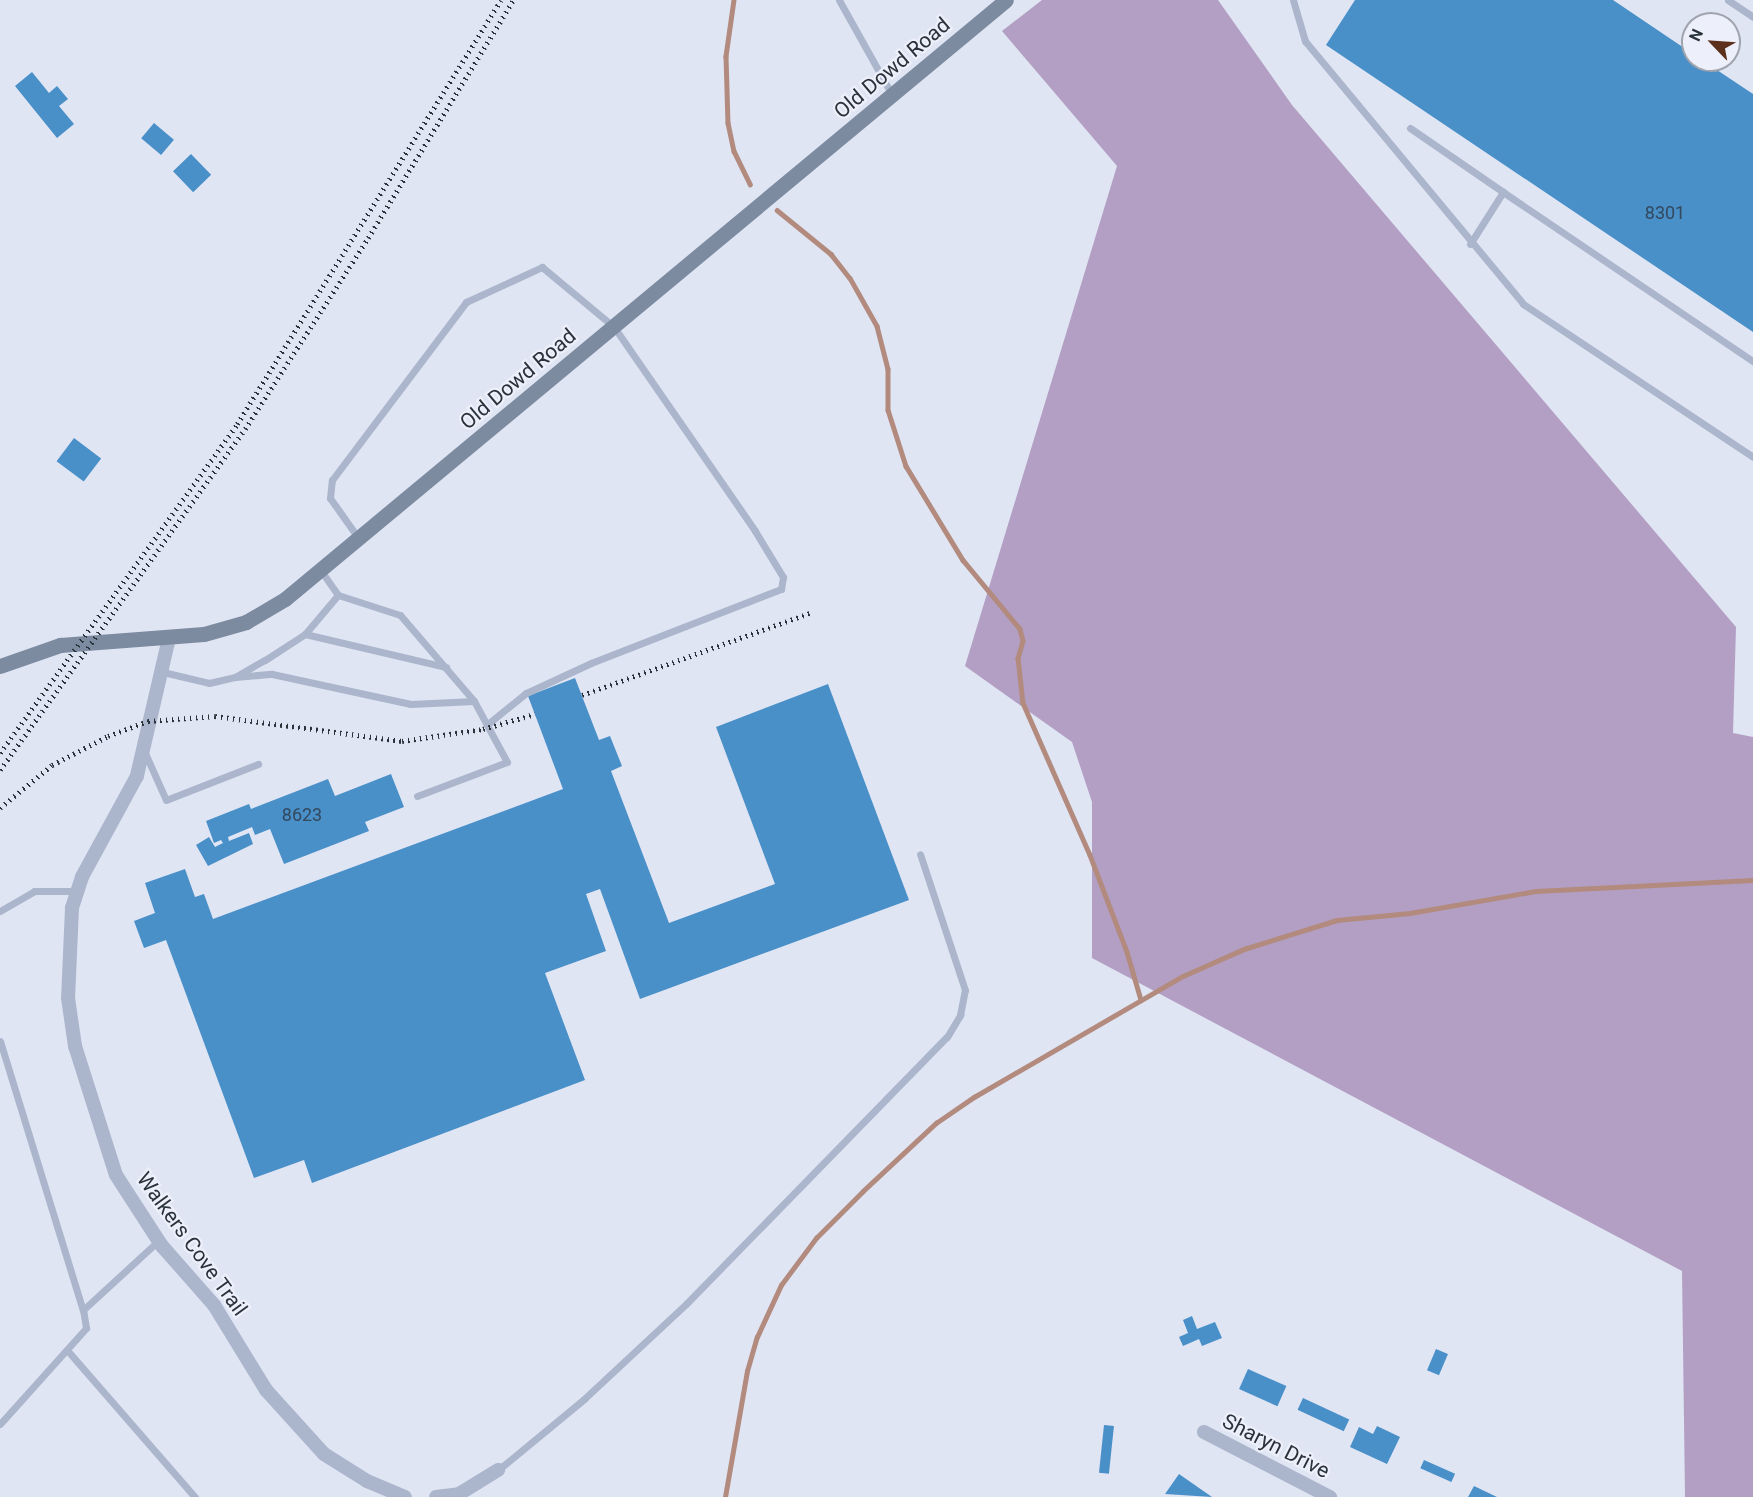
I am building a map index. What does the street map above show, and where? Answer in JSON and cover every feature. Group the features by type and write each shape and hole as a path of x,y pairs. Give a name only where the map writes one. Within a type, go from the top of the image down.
{"street":[{"name":"Old Dowd Road","path":"0,666 60,645 169,638 246,622 321,571 1006,0"},
{"name":"Walkers Cove Trail","path":"169,638 163,672 148,721 145,753 137,776 77,891 68,955 68,998 75,1046 116,1175 158,1241 214,1305 247,1362 303,1435 341,1466 405,1497"},
{"name":"Sharyn Drive","path":"1204,1432 1330,1497"},
{"path":"435,1497 458,1495 498,1470"}],"lane":[{"path":"839,0 892,96"},
{"path":"1293,0 1305,41 1470,244 1523,304 1753,457"},
{"path":"1728,0 1753,17"},
{"path":"1410,128 1753,361"},
{"path":"1470,244 1503,192"},
{"path":"359,539 330,498 332,480 466,302 542,267 614,327 755,531 783,577 781,589 569,673 526,693 489,723"},
{"path":"321,571 338,595 400,615 474,701 489,723 507,762 417,796"},
{"path":"235,677 305,634 338,595"},
{"path":"305,634 446,667"},
{"path":"163,672 209,683 235,677 272,674 411,704 474,701"},
{"path":"145,753 166,800 258,764"},
{"path":"498,1470 584,1399 686,1304 947,1037 960,1015 965,990 920,854"},
{"path":"0,911 34,891 77,891"},
{"path":"0,1041 83,1310 86,1328 0,1424"},
{"path":"83,1310 158,1241"},
{"path":"67,1350 195,1497"}],"shaded area":[{"path":"1042,0 1218,0 1292,105 1736,627 1733,733 1753,737 1753,1497 1685,1497 1682,1271 1092,958 1092,802 1072,742 965,666 1117,166 1002,31"}],"building":[{"path":"1355,0 1613,0 1681,46 1681,72 1720,72 1753,94 1753,332 1326,45"},
{"path":"32,72 49,93 57,86 68,99 59,106 74,124 57,138 15,86"},
{"path":"154,123 174,140 161,155 141,138"},
{"path":"191,154 211,175 193,192 173,171"},
{"path":"74,438 101,458 84,482 57,461"},
{"path":"575,678 599,740 610,736 622,766 611,771 669,923 775,884 716,727 828,684 909,900 640,999 600,889 586,894 606,951 545,973 585,1080 312,1183 304,1160 254,1178 166,940 144,948 134,921 155,913 145,883 185,869 195,897 204,894 213,919 563,789 528,696"},
{"path":"391,774 404,807 365,822 369,831 284,864 270,829 255,835 252,827 228,837 229,841 249,833 253,844 208,866 196,845 209,837 215,847 223,843 221,840 214,843 206,821 249,804 251,809 328,779 335,796"},
{"path":"1192,1316 1197,1329 1215,1322 1222,1338 1202,1346 1199,1339 1183,1346 1179,1337 1188,1333 1183,1320"},
{"path":"1436,1349 1448,1354 1439,1375 1427,1370"},
{"path":"1248,1369 1286,1386 1277,1406 1239,1389"},
{"path":"1303,1398 1349,1420 1344,1431 1298,1410"},
{"path":"1104,1425 1114,1426 1109,1474 1099,1473"},
{"path":"1377,1426 1400,1437 1387,1464 1350,1447 1359,1427 1373,1434"},
{"path":"1424,1460 1455,1474 1451,1482 1420,1468"},
{"path":"1179,1474 1212,1497 1165,1494"},
{"path":"1474,1486 1497,1497 1468,1497"}],"waterway":[{"path":"734,0 726,56 728,123 734,151 750,184"},
{"path":"777,210 831,254 850,278 877,326 888,369 888,410 906,466 963,560 1020,629 1023,641 1018,658 1023,703 1090,855 1127,952 1141,1000"},
{"path":"725,1497 747,1371 757,1337 781,1285 816,1238 863,1191 936,1123 974,1097 1183,976 1244,949 1337,920 1410,913 1536,891 1753,880"}],"railway":[{"path":"0,753 237,424 501,0"},
{"path":"0,770 245,429 368,238 513,0"},
{"path":"582,695 812,612"},
{"path":"0,808 52,765 108,736 148,721 215,716 402,741 483,729 535,714"}]}
